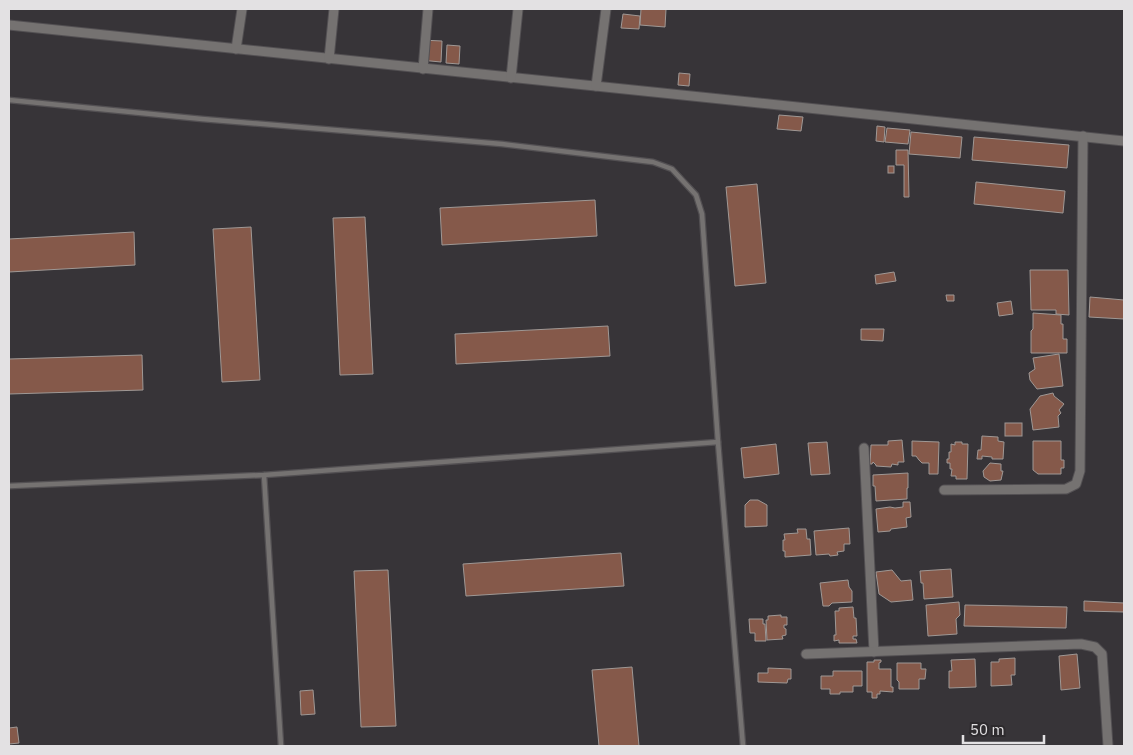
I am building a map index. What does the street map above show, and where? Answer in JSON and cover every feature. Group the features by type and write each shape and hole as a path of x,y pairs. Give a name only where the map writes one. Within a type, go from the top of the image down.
{"street":[{"path":"236,49 242,9"},
{"path":"329,59 334,9"},
{"path":"423,69 428,9"},
{"path":"511,78 518,9"},
{"path":"596,86 606,9"},
{"path":"9,25 1124,140"},
{"path":"944,490 1066,489 1076,484 1080,472 1083,136"},
{"path":"864,448 874,652"},
{"path":"806,654 1081,644 1095,647 1102,654 1108,746"}],"lane":[{"path":"9,100 502,144 653,162 672,169 696,195 702,214 718,442 743,746"},
{"path":"9,486 264,475 718,442"},
{"path":"264,475 281,746"}],"building":[{"path":"641,9 666,9 665,27 640,25"},
{"path":"623,14 640,16 639,29 621,28"},
{"path":"421,40 442,41 441,62 420,60"},
{"path":"447,45 460,46 459,64 446,63"},
{"path":"679,73 690,74 689,86 678,85"},
{"path":"779,115 803,117 801,131 777,129"},
{"path":"877,126 885,127 884,142 876,141"},
{"path":"887,128 910,130 908,144 885,142"},
{"path":"911,132 962,137 960,158 909,154"},
{"path":"974,137 1069,145 1067,168 972,160"},
{"path":"896,150 908,150 909,197 904,197 904,165 896,165"},
{"path":"888,166 894,166 894,173 888,173"},
{"path":"976,182 1065,191 1063,213 974,204"},
{"path":"757,184 766,283 735,286 726,187"},
{"path":"595,200 597,236 442,245 440,208"},
{"path":"365,217 373,374 340,375 333,218"},
{"path":"251,227 260,380 222,382 213,229"},
{"path":"134,232 135,265 9,272 9,239"},
{"path":"1030,270 1068,270 1069,315 1056,314 1056,310 1031,310"},
{"path":"894,272 896,281 876,284 875,275"},
{"path":"946,295 954,295 954,301 947,301"},
{"path":"1090,297 1124,300 1124,319 1089,317"},
{"path":"1011,301 1013,314 999,316 997,303"},
{"path":"1033,313 1061,315 1063,339 1067,339 1067,353 1031,353"},
{"path":"608,326 610,356 456,364 455,334"},
{"path":"861,329 884,329 883,341 861,340"},
{"path":"1059,354 1063,386 1037,389 1030,380 1029,373 1035,369 1033,358"},
{"path":"142,355 143,390 9,394 9,359"},
{"path":"1053,393 1064,404 1059,410 1061,413 1058,416 1059,427 1033,430 1030,409 1040,396"},
{"path":"1005,423 1022,423 1022,436 1005,436"},
{"path":"982,436 998,437 998,441 1004,442 1003,459 992,459 992,457 982,456 982,459 977,459 978,450 981,450"},
{"path":"902,440 904,462 898,462 898,465 892,464 891,467 876,466 873,462 870,464 871,445 888,445 888,441"},
{"path":"912,441 939,442 938,474 929,474 929,463 922,463 916,456 912,456"},
{"path":"1033,441 1061,441 1061,460 1064,460 1064,468 1061,468 1061,474 1038,474 1033,470"},
{"path":"827,442 830,474 811,475 808,443"},
{"path":"955,442 968,444 967,479 956,479 956,476 951,476 952,469 950,469 950,463 947,463 947,459 949,459 949,452 951,452 951,444 955,445"},
{"path":"776,444 779,474 744,478 741,448"},
{"path":"990,463 1001,464 1001,471 1003,471 1001,480 990,481 984,477 983,471"},
{"path":"908,473 907,499 876,501 873,475"},
{"path":"750,500 758,500 767,505 767,526 745,527 745,505"},
{"path":"903,502 910,502 911,517 906,518 907,527 878,532 876,509 903,507"},
{"path":"849,528 850,544 844,544 844,551 837,552 838,555 816,555 814,531"},
{"path":"797,529 806,529 807,539 810,539 811,555 785,557 785,551 783,551 784,534 798,533"},
{"path":"621,553 624,586 466,596 463,564"},
{"path":"951,569 953,597 924,599 920,571"},
{"path":"388,570 396,726 361,727 354,571"},
{"path":"892,570 901,581 911,580 913,600 891,602 879,594 876,572"},
{"path":"848,580 852,591 852,602 832,603 829,606 823,606 820,583"},
{"path":"1084,601 1124,603 1124,612 1084,611"},
{"path":"959,602 960,615 956,619 957,634 928,636 926,605"},
{"path":"965,605 1067,607 1066,628 964,626"},
{"path":"853,607 857,636 853,636 853,639 856,639 857,643 839,643 839,640 834,641 834,635 836,635 835,611 839,611 839,608"},
{"path":"781,615 781,617 787,617 787,625 784,625 786,635 782,636 783,639 767,640 766,620 768,620 768,616"},
{"path":"749,619 763,619 766,641 755,641 755,633 750,633"},
{"path":"1077,654 1080,688 1061,690 1059,656"},
{"path":"1015,658 1015,675 1011,675 1012,685 991,686 991,662 999,662 999,659"},
{"path":"975,659 976,687 949,688 949,671 952,671 951,660"},
{"path":"874,660 881,660 879,669 891,669 891,687 893,687 893,692 880,691 880,694 877,694 877,698 872,698 872,692 867,692 867,662 874,662"},
{"path":"897,663 921,663 921,669 926,669 925,679 919,679 919,689 899,689"},
{"path":"632,667 639,746 599,746 592,670"},
{"path":"768,668 791,669 791,679 788,679 787,683 758,682 758,673 768,673"},
{"path":"833,671 862,671 862,686 853,686 853,692 830,694 830,689 821,689 821,676 833,676"},
{"path":"313,690 315,714 301,715 300,691"},
{"path":"17,727 19,743 9,744 9,728"}]}
